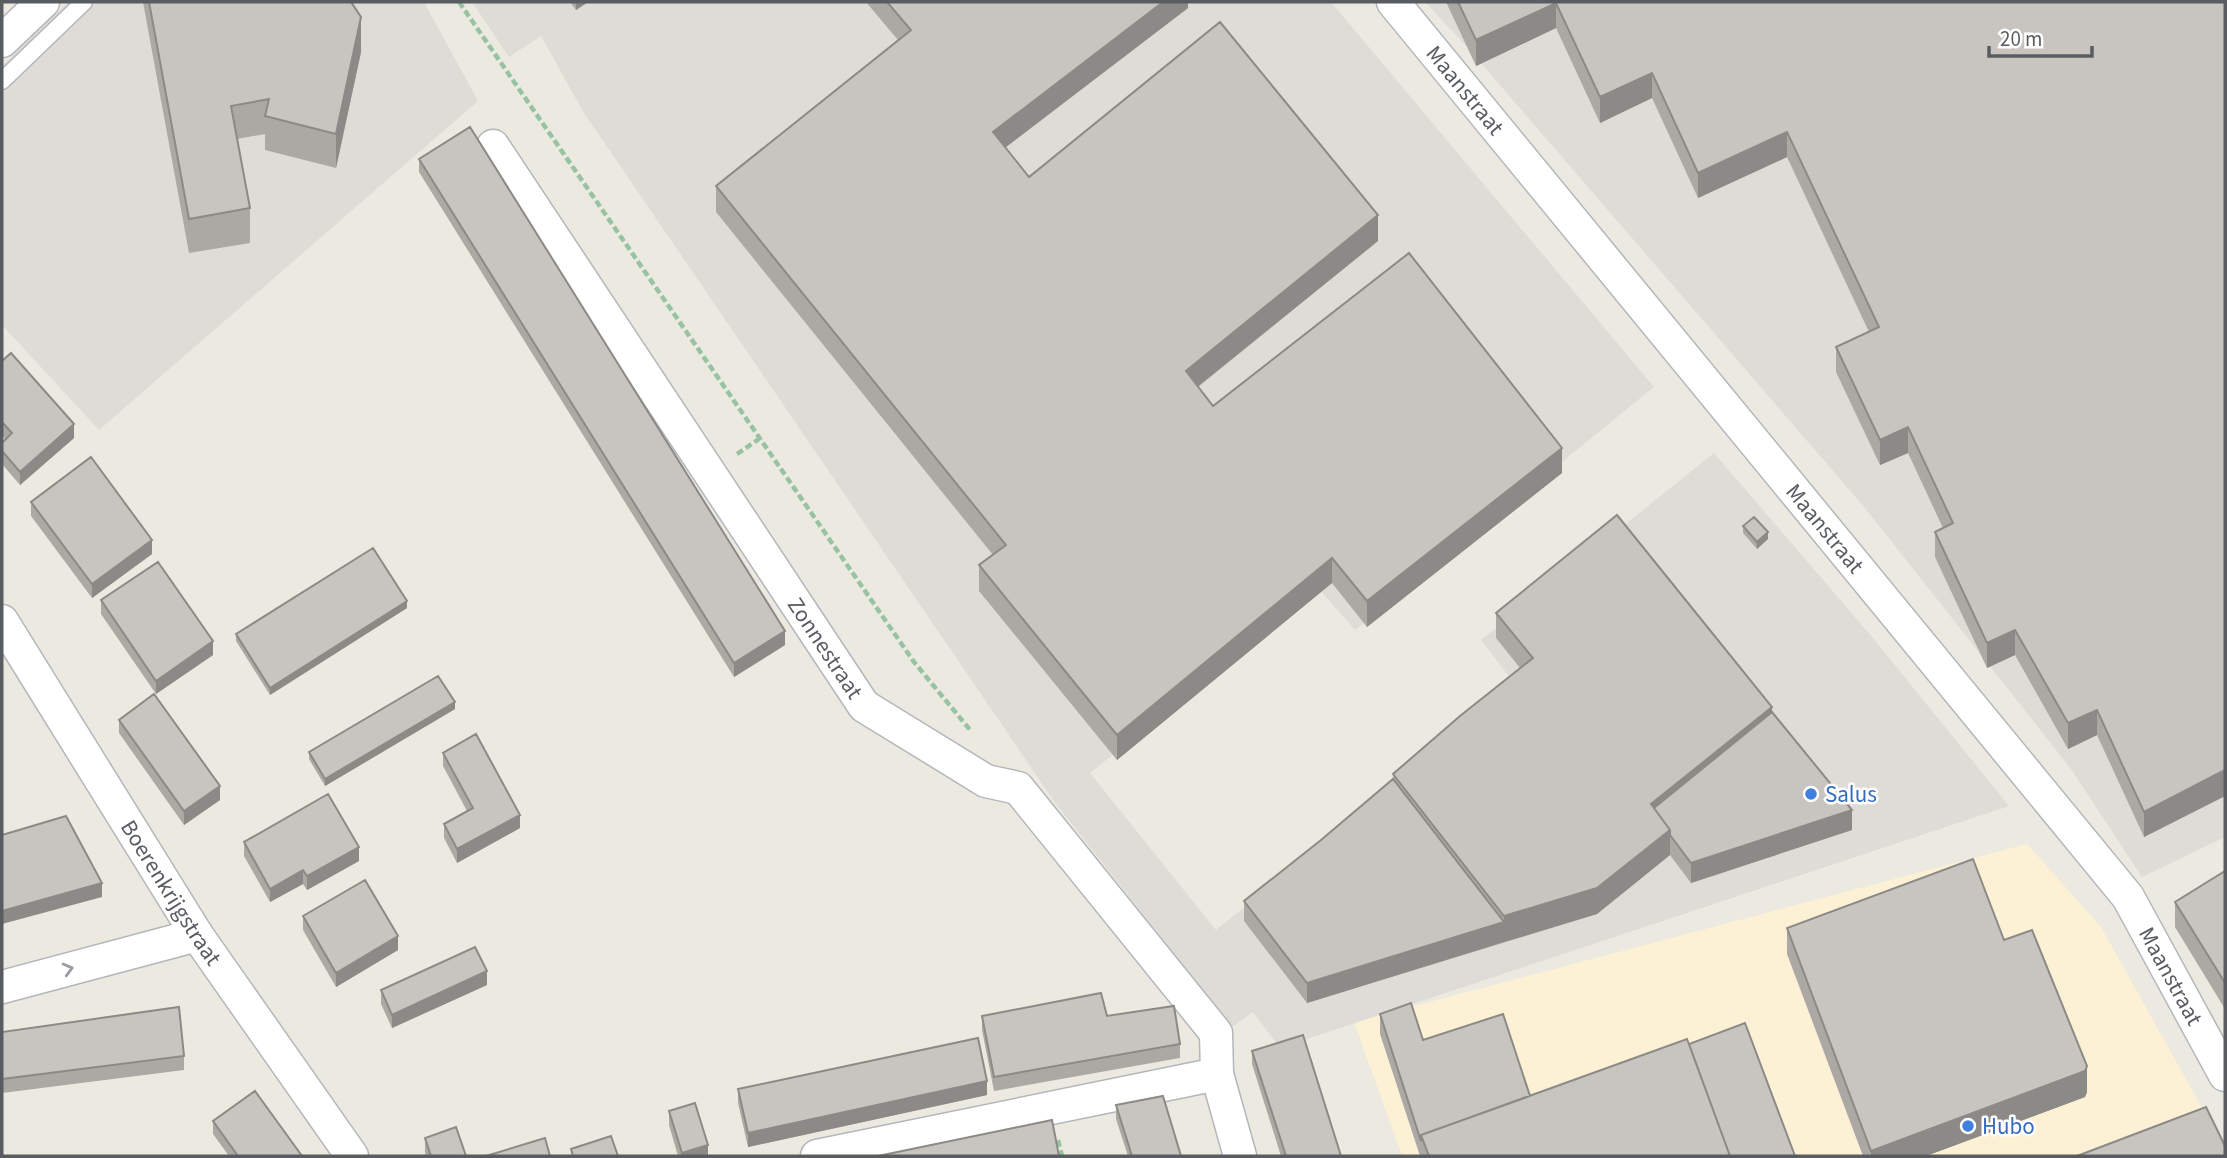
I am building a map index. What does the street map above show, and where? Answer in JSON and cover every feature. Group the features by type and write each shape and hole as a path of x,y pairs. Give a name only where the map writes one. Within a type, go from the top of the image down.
{"street":[{"path":"2,41 43,2"},
{"name":"Maanstraat","path":"1393,2 2128,897 2225,1075"},
{"name":"Zonnestraat","path":"493,146 864,706 986,780 1018,788 1216,1033 1217,1074 1240,1156"},
{"name":"Boerenkrijgstraat","path":"2,621 197,935 352,1156"},
{"path":"2,987 197,935"},
{"path":"817,1156 1217,1074"}],"lane":[{"path":"2,81 84,2"}],"path":[{"path":"459,2 914,662 976,737"}],"shaded area":[{"path":"68,2 424,2 478,101 99,430 2,325 2,66"},
{"path":"472,2 1331,2 1654,387 1355,630 1319,589 1090,773 1216,930 1518,688 1481,640 1714,453 1873,638 2009,806 1280,1048 1253,1012 1232,1027 1056,804 584,113 541,36 509,57"},
{"path":"1425,2 2225,2 2225,837 2142,877 2071,769 1865,508 1468,48"},
{"path":"2027,844 2101,927 2225,1149 2225,1156 1402,1156 1354,1022"}],"building":[{"path":"149,2 351,2 361,17 336,134 265,116 269,99 231,106 250,208 189,219"},
{"path":"887,2 1163,2 993,132 1029,177 1220,22 1378,215 1186,371 1213,406 1409,253 1562,448 1367,601 1332,558 1117,735 979,565 1006,545 716,186 911,30"},
{"path":"1458,2 2225,2 2225,770 2144,812 2097,710 2068,723 2015,630 1987,643 1935,532 1953,523 1908,427 1880,440 1836,347 1879,327 1787,132 1698,173 1652,73 1600,97 1556,3 1476,40"},
{"path":"470,127 785,631 734,663 419,159"},
{"path":"11,353 74,424 20,472 2,451 2,443 12,433 2,422 2,361"},
{"path":"91,457 152,540 92,584 31,502"},
{"path":"1617,515 1772,707 1651,804 1670,830 1597,888 1504,916 1393,774 1533,658 1496,613"},
{"path":"1754,517 1768,532 1757,542 1743,526"},
{"path":"373,548 407,601 270,688 236,634"},
{"path":"158,562 213,641 156,681 101,600"},
{"path":"438,676 455,702 325,779 309,752"},
{"path":"154,694 220,786 184,811 119,720"},
{"path":"1772,712 1852,810 1691,863 1654,808"},
{"path":"476,734 520,815 457,849 444,824 473,808 443,753"},
{"path":"1393,779 1504,922 1307,983 1244,901"},
{"path":"328,794 359,847 307,876 303,870 270,889 244,842"},
{"path":"66,816 102,883 2,911 2,835"},
{"path":"1973,859 2004,940 2032,930 2087,1066 2085,1071 1871,1151 1787,928"},
{"path":"2225,871 2225,983 2175,902"},
{"path":"365,880 398,936 336,973 303,916"},
{"path":"475,947 487,971 392,1015 381,990"},
{"path":"1101,993 1107,1016 1174,1006 1180,1044 994,1077 982,1016"},
{"path":"1411,1003 1423,1040 1503,1014 1530,1096 1421,1135 1421,1141 1380,1014"},
{"path":"179,1007 184,1056 2,1079 2,1032"},
{"path":"1745,1023 1795,1156 1730,1156 1689,1044"},
{"path":"1303,1035 1341,1156 1286,1156 1252,1051"},
{"path":"978,1038 987,1081 748,1133 738,1089"},
{"path":"1687,1039 1730,1156 1429,1156 1421,1135"},
{"path":"255,1091 302,1156 238,1156 213,1121"},
{"path":"1163,1096 1181,1156 1132,1156 1116,1105"},
{"path":"695,1103 708,1145 682,1153 669,1111"},
{"path":"2206,1107 2225,1146 2225,1156 2077,1156"},
{"path":"1052,1120 1059,1156 878,1156"},
{"path":"456,1127 466,1156 431,1156 425,1138"},
{"path":"611,1136 618,1156 573,1156 571,1149"},
{"path":"545,1138 550,1156 486,1156"}],"place":[{"name":"Salus","path":"1811,794"},
{"name":"Hubo","path":"1968,1126"}]}
